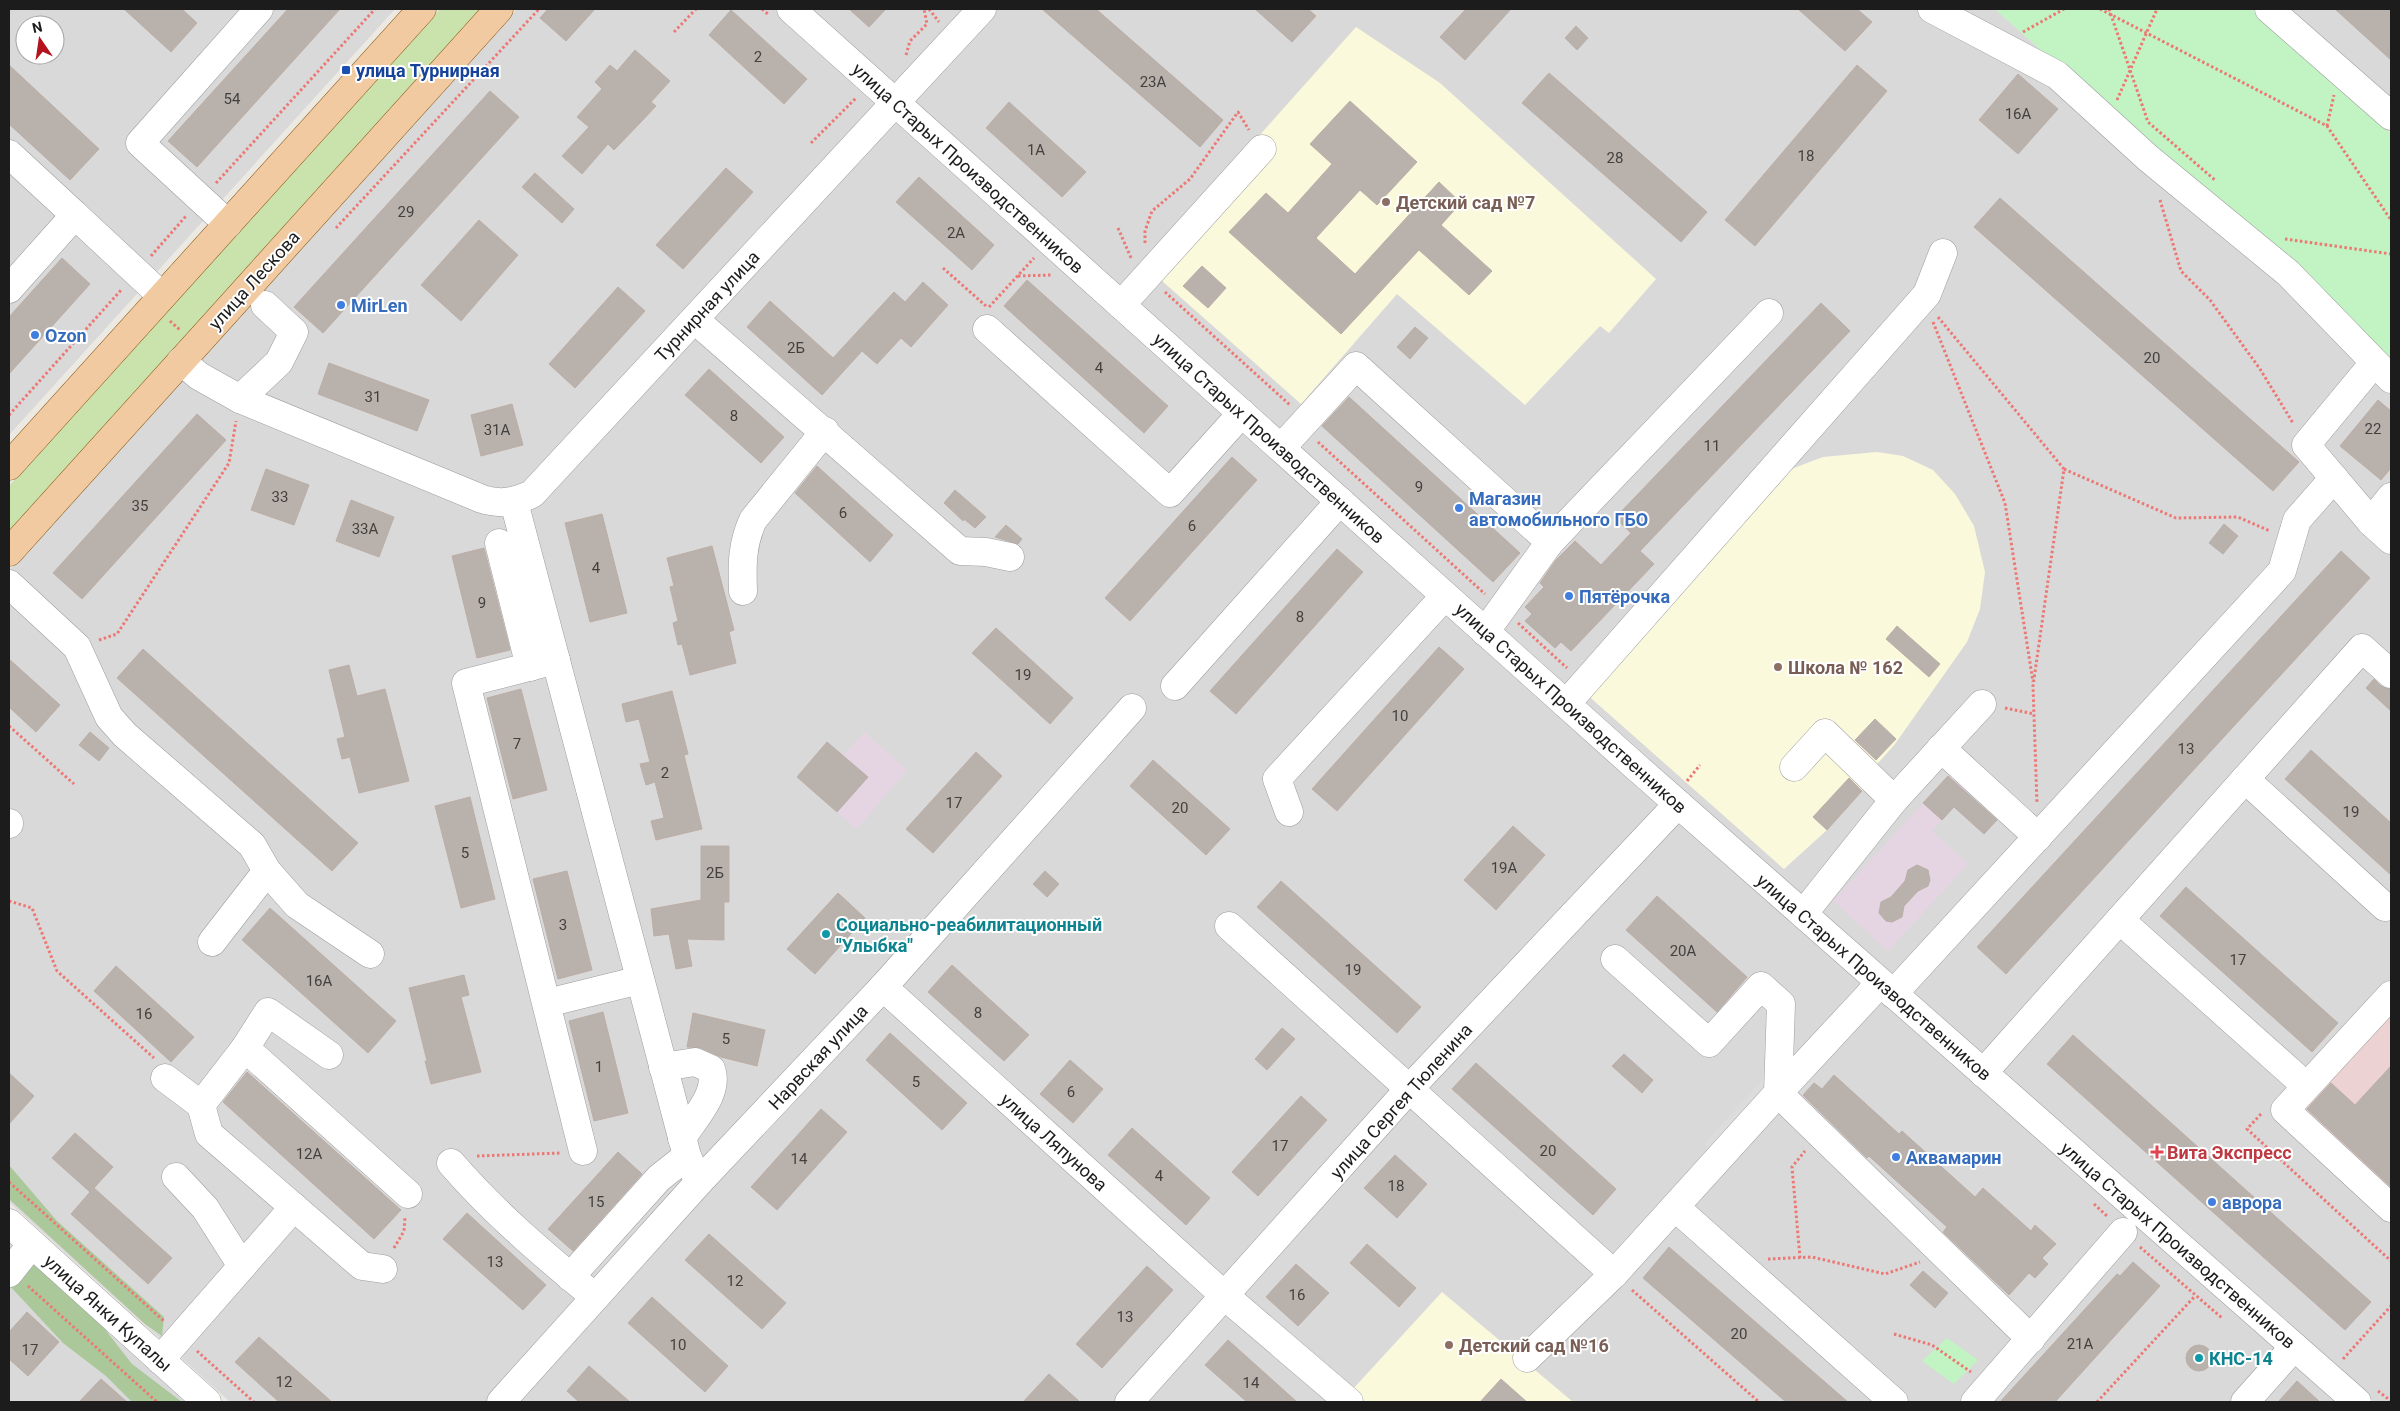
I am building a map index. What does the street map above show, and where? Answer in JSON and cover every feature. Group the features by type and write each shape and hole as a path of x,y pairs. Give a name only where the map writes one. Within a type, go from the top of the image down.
{"main road":[{"name":"улица Лескова","path":"9,552 499,9"},
{"path":"9,466 228,224 415,11"}],"street":[{"path":"228,224 140,143 259,9"},
{"name":"улица Старых Производственников","path":"791,9 1678,804 2357,1402"},
{"name":"Турнирная улица","path":"514,502 532,494 982,9"},
{"path":"1932,9 2057,75 2148,158 2288,272 2383,371 2306,445 2371,522 2391,540"},
{"path":"2269,9 2391,116"},
{"path":"1121,305 1262,149"},
{"path":"9,154 162,296"},
{"path":"9,289 75,215"},
{"path":"1566,704 1927,294 1943,253"},
{"path":"240,399 279,362 294,332 265,305"},
{"path":"1485,632 1550,542 1769,313"},
{"path":"988,318 1170,493 1242,413"},
{"path":"695,320 825,431 960,551 986,552 1010,557"},
{"path":"181,361 199,376 240,399 482,499 496,503 514,502 543,663"},
{"path":"1281,448 1356,366 1550,542"},
{"path":"743,591 741,558 746,536 753,520 825,431"},
{"path":"1527,1358 1614,1274 1871,993 1885,988 2038,837 2282,571 2297,520 2334,478"},
{"path":"2371,522 2391,497"},
{"path":"1175,686 1340,501"},
{"path":"499,543 543,663 640,980 684,1147 699,1182"},
{"path":"9,584 77,647 109,717 125,735 252,845 267,871 298,905 370,954"},
{"path":"1289,812 1277,779 1445,596"},
{"path":"1983,1073 2362,648 2391,674"},
{"path":"543,663 466,683 583,1151"},
{"path":"1803,914 1894,800 1982,704"},
{"name":"Нарвская улица","path":"501,1402 699,1182 884,987 1132,708"},
{"path":"1794,767 1825,733 1894,800"},
{"path":"1941,748 2038,837"},
{"path":"2245,779 2384,906"},
{"name":"улица Сергея Тюленина","path":"1128,1402 1410,1088 1678,804"},
{"path":"212,942 267,871"},
{"path":"2120,920 2295,1076"},
{"path":"1229,926 1614,1274"},
{"path":"1616,959 1709,1043 1761,986 1781,1004 1778,1093 2030,1339"},
{"path":"547,1003 640,980"},
{"name":"улица Ляпунова","path":"884,987 1225,1296 1349,1402"},
{"path":"2391,995 2285,1110 2391,1208"},
{"path":"201,1106 245,1048 268,1012 329,1055"},
{"path":"245,1048 408,1194"},
{"path":"570,1277 659,1178 684,1147 712,1092 715,1079 711,1069 695,1062 663,1067"},
{"path":"165,1078 201,1106 209,1134 362,1266 383,1269"},
{"path":"451,1163 472,1188 570,1277 595,1297"},
{"path":"176,1177 205,1208 242,1266"},
{"path":"160,1360 294,1207"},
{"path":"1675,1207 1894,1402"},
{"name":"улица Янки Купалы","path":"9,1223 207,1402"},
{"path":"1983,1394 2123,1232"},
{"path":"10,1272 32,1244"},
{"path":"2245,1402 2294,1347"}],"path":[{"path":"674,32 696,9"},
{"path":"2000,45 2064,9"},
{"path":"2100,9 2327,126 2391,220"},
{"path":"2109,9 2148,122 2223,187"},
{"path":"2108,121 2157,9"},
{"path":"811,143 858,95"},
{"path":"1144,248 1145,231 1152,210 1190,178 1238,112"},
{"path":"2159,195 2181,270 2210,300 2260,369 2306,445"},
{"path":"2283,239 2391,254"},
{"path":"943,268 988,318 1017,276 1036,256"},
{"path":"1017,276 1056,274"},
{"path":"1923,298 2064,469 2176,518 2238,517 2291,541"},
{"path":"1923,298 2005,503 2033,686 2038,837"},
{"path":"77,647 117,634 229,463 240,399"},
{"path":"2033,686 2064,469"},
{"path":"1982,704 2034,714"},
{"path":"9,726 74,784"},
{"path":"9,901 32,908 57,972 159,1062 165,1078"},
{"path":"1800,1258 1792,1167 1819,1133"},
{"path":"9,1182 254,1402"},
{"path":"1735,1260 1812,1257 1885,1274 1944,1254"},
{"path":"10,1272 157,1402"},
{"path":"1614,1274 1759,1402"},
{"path":"2097,1402 2195,1296"},
{"path":"2340,1363 2391,1306"},
{"path":"1894,1334 1932,1346 1983,1394"}],"shaded area":[{"path":"9,9 395,9 9,435"},
{"path":"517,9 780,9 2340,1402 230,1402 9,1202 9,570"},
{"path":"807,9 1995,9 2391,365 2391,979 2272,1110 2391,1220 2391,1402 2375,1402 2283,1328"},
{"path":"2280,9 2391,9 2391,108"},
{"name":"Детский сад №7","path":"1356,27 1440,83 1656,279 1609,333 1600,326 1525,405 1397,294 1301,404 1144,265"},
{"name":"Школа № 162","path":"1877,452 1903,456 1933,470 1955,494 1974,526 1985,572 1980,609 1967,642 1895,744 1862,781 1864,789 1827,830 1784,869 1584,692 1775,475 1823,457"},
{"path":"864,732 907,770 857,829 797,777 827,742 843,756"},
{"path":"1952,772 1970,789 1932,831 1968,864 1888,951 1833,901"},
{"path":"2391,979 2391,1220 2272,1110"},
{"path":"1829,1017 1836,1024 1716,1155 1704,1144 1767,1075 1772,1079"},
{"path":"9,1243 185,1402 9,1402"},
{"name":"Детский сад №16","path":"1442,1292 1573,1402 1341,1402"}],"green space":[{"path":"440,9 489,9 9,538 9,486"},
{"path":"1995,9 2251,9 2391,134 2391,365"},
{"path":"9,1165 57,1221 164,1317 162,1336 145,1324 9,1199"},
{"path":"31,1263 79,1296 132,1364 182,1402 132,1402 106,1376 63,1343 9,1285"},
{"path":"1947,1338 1978,1360 1954,1384 1922,1361"}],"building":[{"path":"124,9 182,9 197,23 171,52"},
{"path":"288,9 340,9 197,167 168,141"},
{"path":"548,9 595,9 566,41 540,18"},
{"path":"849,9 886,9 869,27"},
{"path":"1042,9 1096,9 1223,120 1200,147"},
{"path":"1255,9 1308,9 1316,16 1292,42"},
{"path":"1466,9 1511,9 1465,60 1440,37"},
{"path":"1798,9 1857,9 1872,22 1845,51"},
{"path":"2335,9 2391,9 2391,60"},
{"path":"731,10 807,79 784,104 709,35"},
{"path":"1576,26 1588,38 1577,50 1565,38"},
{"path":"635,50 670,81 651,102 656,106 640,123 614,150 608,144 582,174 562,156 589,127 577,117 602,89 595,82 610,65 617,71"},
{"path":"9,65 99,149 70,180 9,124"},
{"path":"1857,65 1887,91 1755,246 1725,220"},
{"path":"1549,73 1707,212 1681,242 1522,103"},
{"path":"2018,74 2058,109 2018,154 1979,120"},
{"path":"490,91 519,117 323,333 294,307"},
{"path":"1350,101 1417,162 1377,205 1360,190 1316,238 1355,274 1439,182 1461,203 1441,225 1492,271 1469,295 1419,250 1341,334 1229,232 1266,193 1288,213 1332,164 1310,144"},
{"path":"1009,102 1086,172 1062,197 986,128"},
{"path":"726,168 753,192 683,269 656,245"},
{"path":"535,173 574,209 562,223 522,187"},
{"path":"919,177 994,245 972,270 896,202"},
{"path":"2000,198 2299,462 2273,491 1974,227"},
{"path":"479,220 518,255 461,321 421,285"},
{"path":"62,258 90,284 9,374 9,317"},
{"path":"1202,266 1226,288 1208,308 1183,286"},
{"path":"1027,280 1168,406 1144,433 1004,306"},
{"path":"923,282 948,305 911,347 901,338 877,364 862,351 822,395 747,327 770,301 833,358 894,292 905,302"},
{"path":"618,287 645,311 575,388 549,364"},
{"path":"1821,303 1850,331 1640,551 1654,564 1571,651 1561,642 1555,648 1525,621 1532,614 1525,607 1544,587 1540,583 1556,560 1575,541 1601,565 1631,533 1615,518"},
{"path":"1415,327 1428,338 1410,359 1397,347"},
{"path":"329,363 429,400 417,431 318,394"},
{"path":"709,369 784,437 761,463 685,395"},
{"path":"1349,397 1520,553 1493,582 1322,426"},
{"path":"2378,400 2391,411 2391,468 2381,480 2340,446"},
{"path":"512,404 523,445 481,456 471,415"},
{"path":"197,414 226,440 82,599 53,573"},
{"path":"1232,457 1257,480 1130,621 1105,598"},
{"path":"817,466 893,535 870,562 795,493"},
{"path":"266,469 309,485 294,525 251,510"},
{"path":"955,490 986,517 975,528 964,519 963,521 944,503"},
{"path":"351,500 394,517 379,557 336,541"},
{"path":"602,514 627,613 590,622 565,523"},
{"path":"2224,524 2238,536 2223,554 2209,543"},
{"path":"1006,525 1022,539 1018,544 995,537"},
{"path":"712,546 734,630 729,632 736,663 690,675 682,644 678,645 673,623 678,621 670,587 674,586 667,558"},
{"path":"484,548 510,650 477,658 452,556"},
{"path":"1337,549 1363,572 1236,714 1210,691"},
{"path":"2341,551 2370,578 2006,974 1977,947"},
{"path":"1897,626 1940,664 1929,677 1886,639"},
{"path":"996,628 1073,698 1050,724 972,653"},
{"path":"1439,647 1464,669 1337,811 1312,789"},
{"path":"143,649 358,843 332,871 117,678"},
{"path":"9,659 60,705 36,732 9,707"},
{"path":"349,665 357,696 385,689 409,781 359,793 350,757 342,759 337,739 345,737 329,670"},
{"path":"2374,679 2381,686 2391,689 2391,711 2366,688"},
{"path":"521,689 547,790 513,799 487,698"},
{"path":"672,691 688,754 684,755 702,829 656,840 651,821 664,818 655,782 646,785 640,764 650,762 639,719 626,722 622,704"},
{"path":"1875,719 1896,739 1876,760 1855,740"},
{"path":"90,732 109,748 99,761 79,745"},
{"path":"827,742 868,777 837,812 797,777"},
{"path":"2311,750 2391,823 2391,875 2285,779"},
{"path":"976,752 1002,776 933,853 906,829"},
{"path":"1153,760 1230,829 1206,855 1130,786"},
{"path":"1948,776 1997,820 1984,834 1954,807 1942,820 1923,803"},
{"path":"1849,778 1862,791 1827,830 1813,817"},
{"path":"470,797 495,899 461,908 435,806"},
{"path":"1513,826 1545,855 1496,910 1464,880"},
{"path":"701,846 729,846 729,902 724,902 724,940 687,939 692,966 676,969 669,934 654,936 651,909 701,900"},
{"path":"1917,865 1928,870 1930,880 1928,886 1918,891 1904,906 1902,917 1892,922 1886,921 1879,913 1881,902 1891,897 1905,881 1908,870"},
{"path":"567,871 592,970 558,979 533,879"},
{"path":"1045,871 1059,884 1047,897 1033,884"},
{"path":"1281,881 1421,1007 1397,1033 1257,907"},
{"path":"2186,887 2338,1023 2312,1052 2160,916"},
{"name":"Социально-реабилитационный \"Улыбка\"","path":"838,893 865,918 815,974 787,949"},
{"path":"1657,896 1747,977 1717,1012 1626,930"},
{"path":"270,908 396,1021 368,1053 242,940"},
{"path":"952,965 1029,1035 1004,1061 928,992"},
{"path":"116,966 194,1037 171,1062 94,991"},
{"path":"464,975 469,995 461,997 481,1072 431,1084 409,988"},
{"path":"603,1012 628,1113 594,1121 569,1021"},
{"path":"693,1013 765,1030 757,1066 721,1057 701,1048 687,1047"},
{"path":"1282,1028 1295,1039 1267,1070 1255,1059"},
{"path":"890,1033 967,1103 942,1130 866,1060"},
{"path":"2073,1035 2371,1302 2345,1330 2047,1064"},
{"path":"1624,1054 1653,1080 1642,1093 1612,1066"},
{"path":"1070,1060 1103,1089 1073,1123 1040,1094"},
{"path":"1476,1063 1616,1189 1593,1215 1452,1089"},
{"path":"2391,1066 2391,1187 2307,1109 2331,1083 2355,1105"},
{"path":"247,1072 401,1210 374,1239 223,1102"},
{"path":"9,1073 34,1096 9,1124"},
{"path":"1834,1075 1899,1134 1902,1131 1975,1197 1983,1188 2031,1231 2035,1225 2056,1244 2042,1258 2048,1264 2035,1278 2029,1273 2009,1295 1943,1232 1947,1227 1869,1156 1867,1158 1803,1095 1814,1083 1822,1089"},
{"path":"1301,1096 1327,1120 1258,1196 1232,1172"},
{"path":"821,1109 847,1132 777,1210 751,1187"},
{"path":"1132,1128 1210,1198 1186,1225 1108,1155"},
{"path":"75,1133 113,1167 94,1188 172,1258 148,1284 71,1214 90,1192 52,1158"},
{"path":"618,1152 642,1174 573,1251 548,1229"},
{"path":"1395,1155 1427,1184 1397,1218 1364,1188"},
{"path":"467,1213 546,1285 523,1310 443,1239"},
{"path":"709,1234 786,1303 762,1329 685,1260"},
{"path":"1367,1244 1416,1288 1399,1307 1350,1263"},
{"path":"1669,1247 1848,1402 1786,1402 1643,1278"},
{"path":"2133,1262 2160,1286 2055,1402 2000,1402 2117,1274 2120,1276"},
{"path":"1296,1264 1329,1293 1298,1326 1266,1297"},
{"path":"1147,1266 1173,1290 1102,1368 1076,1344"},
{"path":"1923,1271 1948,1293 1935,1308 1910,1285"},
{"path":"652,1297 728,1366 705,1392 628,1323"},
{"path":"27,1312 59,1342 28,1376 9,1359 9,1332"},
{"path":"259,1337 332,1402 279,1402 235,1362"},
{"path":"1228,1340 1297,1402 1247,1402 1205,1365"},
{"name":"КНС-14","path":"2199,1345 2208,1349 2212,1358 2208,1367 2199,1371 2190,1367 2186,1358 2190,1349"},
{"path":"589,1366 630,1402 579,1402 567,1391"},
{"path":"1049,1374 1080,1402 1023,1402"},
{"path":"101,1379 127,1402 79,1402"},
{"path":"1501,1379 1527,1402 1480,1402"},
{"path":"2297,1381 2320,1402 2278,1402"}],"place":[{"name":"улица Турнирная","path":"346,70"},
{"name":"Детский сад №7","path":"1386,202"},
{"name":"MirLen","path":"341,305"},
{"name":"Ozon","path":"35,335"},
{"name":"Магазин автомобильного ГБО","path":"1459,508"},
{"name":"Пятёрочка","path":"1569,596"},
{"name":"Школа № 162","path":"1778,667"},
{"name":"Социально-реабилитационный \"Улыбка\"","path":"826,934"},
{"name":"Вита Экспресс","path":"2157,1152"},
{"name":"Аквамарин","path":"1896,1157"},
{"name":"аврора","path":"2212,1202"},
{"name":"Детский сад №16","path":"1449,1345"},
{"name":"КНС-14","path":"2199,1358"}]}
